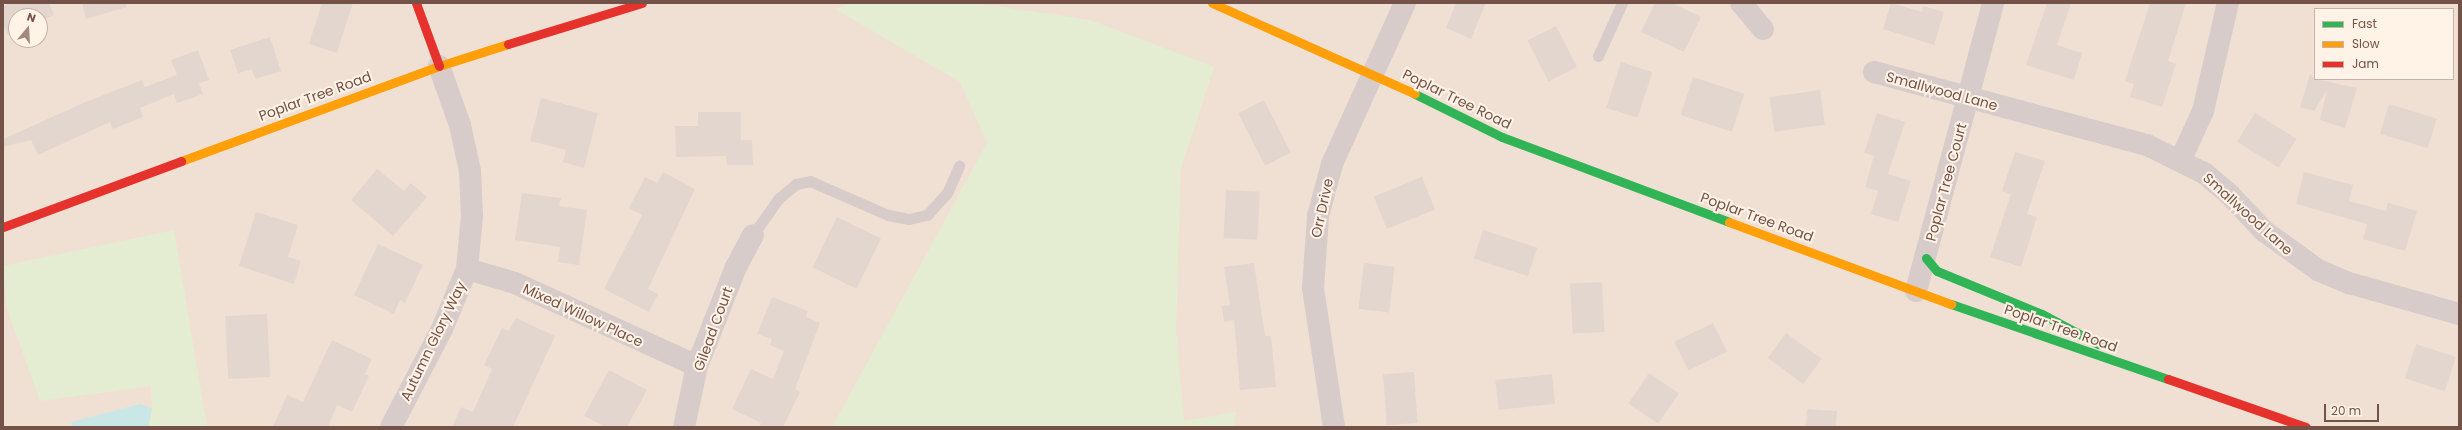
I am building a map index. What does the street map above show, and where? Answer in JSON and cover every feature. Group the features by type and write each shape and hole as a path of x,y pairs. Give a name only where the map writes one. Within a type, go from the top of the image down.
{"main road":[{"path":"416,3 439,66"},
{"name":"Poplar Tree Road","path":"3,227 439,66 642,3"},
{"name":"Poplar Tree Road","path":"1212,3 1373,73 1502,137 1916,291 2306,427"},
{"path":"1926,258 1937,271 2042,314 2157,376"}],"street":[{"name":"Orr Drive","path":"1334,427 1315,324 1314,252 1332,164 1405,3"},
{"name":"Poplar Tree Court","path":"1916,291 1993,3"},
{"path":"2181,159 2203,111 2228,3"},
{"path":"1745,5 1763,29"},
{"name":"Autumn Glory Way","path":"391,427 442,329 467,269 472,216 470,171 460,125 439,66"},
{"name":"Smallwood Lane","path":"1874,72 2147,145 2181,159 2229,194 2289,252 2318,270 2349,283 2459,314"},
{"name":"Gilead Court","path":"684,427 697,366 736,267 754,235"},
{"name":"Mixed Willow Place","path":"467,269 515,283 697,366"}],"lane":[{"path":"1598,56 1622,3"},
{"path":"754,235 778,199 796,184 810,182 888,216 909,219 928,215 947,193 959,166"}],"shaded area":[{"path":"3,3 2459,3 2459,427 3,427"}],"green space":[{"path":"851,3 975,3 1090,20 1214,67 1181,168 1176,329 1184,421 1236,412 1234,427 832,427 987,143 960,82 835,9"},
{"path":"174,230 207,427 148,427 152,409 151,386 40,401 7,309 3,266"}],"water":[{"path":"140,404 152,409 148,427 72,427 71,422"}],"building":[{"path":"10,3 49,3 54,15 48,18 48,8 8,8 8,35 3,24 3,6"},
{"path":"82,3 126,3 127,7 86,19"},
{"path":"322,3 353,3 337,53 309,44"},
{"path":"1456,3 1486,3 1471,39 1446,28"},
{"path":"1655,3 1672,3 1701,17 1684,52 1641,32"},
{"path":"1891,3 1922,12 1923,6 1944,12 1934,45 1883,29"},
{"path":"2047,3 2071,3 2057,45 2082,53 2074,80 2026,65"},
{"path":"2150,3 2186,3 2168,61 2176,64 2162,107 2130,97 2134,84 2125,81"},
{"path":"1556,26 1577,67 1548,82 1527,41"},
{"path":"270,37 281,71 255,79 252,69 238,73 230,50"},
{"path":"198,50 209,80 199,83 203,94 177,103 174,94 140,108 143,117 113,129 110,122 38,155 31,140 3,147 3,139 86,102 142,80 145,87 177,75 171,60"},
{"path":"1621,62 1652,72 1638,118 1606,108"},
{"path":"2310,74 2314,80 2357,88 2345,128 2320,120 2327,90 2314,111 2300,107"},
{"path":"1693,77 1744,94 1732,132 1681,115"},
{"path":"1820,90 1825,125 1774,132 1769,97"},
{"path":"541,98 598,113 584,168 563,162 566,150 530,141"},
{"path":"1264,100 1291,153 1265,166 1238,113"},
{"path":"2389,104 2437,119 2428,148 2380,134"},
{"path":"698,112 741,112 741,140 752,140 753,165 727,165 726,156 676,157 675,126 698,126"},
{"path":"1877,113 1905,122 1888,174 1911,181 1898,222 1871,214 1878,191 1865,187 1874,156 1864,153"},
{"path":"2255,113 2297,139 2279,168 2237,142"},
{"path":"2015,152 2045,161 2027,214 2037,217 2021,267 1990,257 2011,194 2002,191"},
{"path":"377,169 404,191 411,183 427,197 393,236 351,200"},
{"path":"663,172 695,189 648,289 658,294 649,312 604,289 642,215 629,208 645,177 657,183"},
{"path":"2304,172 2353,185 2349,201 2386,211 2388,203 2417,211 2405,251 2363,239 2367,224 2296,204"},
{"path":"1422,177 1435,209 1387,229 1374,196"},
{"path":"1226,190 1260,192 1257,240 1223,238"},
{"path":"522,193 561,198 559,206 587,210 579,265 558,262 560,247 515,240"},
{"path":"256,212 298,225 288,257 301,261 294,284 239,266"},
{"path":"837,217 881,238 856,289 812,267"},
{"path":"1483,230 1537,248 1528,276 1474,259"},
{"path":"378,244 423,265 405,303 400,300 394,314 354,295"},
{"path":"1254,263 1265,336 1271,336 1276,387 1240,390 1234,320 1224,322 1222,306 1230,305 1224,267"},
{"path":"1364,263 1395,267 1389,312 1358,309"},
{"path":"1602,282 1605,332 1573,334 1570,284"},
{"path":"772,297 808,311 806,317 820,323 795,389 800,392 783,427 759,427 761,423 732,409 751,369 773,379 784,351 770,345 772,339 757,334"},
{"path":"267,314 270,377 228,379 225,316"},
{"path":"516,318 555,336 513,427 452,427 461,407 473,412 492,369 484,365 502,328 509,331"},
{"path":"1713,323 1727,352 1688,371 1674,342"},
{"path":"1786,333 1822,359 1803,384 1768,358"},
{"path":"332,340 372,359 365,374 369,376 352,412 337,405 328,427 273,427 287,395 303,402"},
{"path":"2416,344 2456,357 2445,391 2405,378"},
{"path":"609,370 647,390 627,427 606,427 584,416"},
{"path":"1414,372 1418,423 1387,425 1383,374"},
{"path":"1649,373 1679,393 1658,424 1628,404"},
{"path":"1552,374 1555,404 1498,410 1495,380"},
{"path":"1807,409 1837,411 1836,427 1806,427"}],"traffic: fast":[{"path":"1415,94 1502,137 1729,222"},
{"path":"1926,258 1937,271 2042,314 2098,344"},
{"path":"1951,304 2168,379"}],"traffic: slow":[{"path":"1212,3 1415,94"},
{"path":"181,161 439,66 508,44"},
{"path":"1729,222 1951,304"}],"traffic: jam":[{"path":"416,3 439,66"},
{"path":"508,44 642,3"},
{"path":"3,227 181,161"},
{"path":"2168,379 2306,427"}]}
